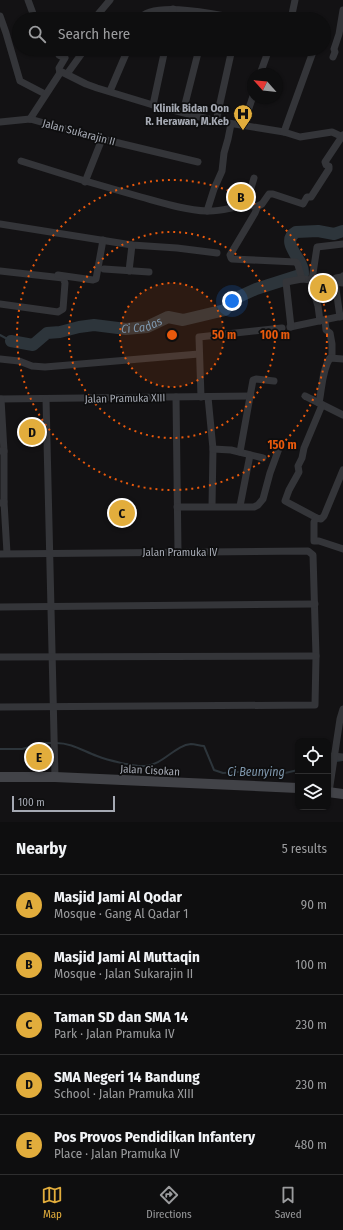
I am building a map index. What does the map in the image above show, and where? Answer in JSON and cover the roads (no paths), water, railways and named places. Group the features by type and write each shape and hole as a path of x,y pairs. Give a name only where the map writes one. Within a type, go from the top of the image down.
{"street":[{"path":"28,0 32,12"},
{"path":"292,12 295,0"},
{"path":"99,12 108,1"},
{"path":"148,12 185,9 195,12"},
{"path":"333,58 336,52 334,49 339,34 343,10"},
{"path":"0,16 12,54"},
{"path":"12,56 20,80 45,94"},
{"path":"21,161 85,182 188,209 207,211 225,210 246,205 256,207 262,204 269,194 303,204 307,197 311,197 329,169 329,166 325,163 343,136 332,132 300,137 284,132 216,121 153,105 86,84 63,74 59,68 65,58 61,56"},
{"name":"Jalan Sukarajin II","path":"79,56 45,94 30,119 102,139 198,162"},
{"path":"110,91 125,56"},
{"path":"153,105 164,56"},
{"path":"183,112 197,56"},
{"path":"216,121 230,56"},
{"path":"262,68 266,56"},
{"path":"284,132 311,56"},
{"path":"243,126 250,104"},
{"path":"0,122 30,119"},
{"path":"207,211 222,171 224,153 231,124"},
{"path":"85,182 102,139"},
{"path":"246,205 254,178"},
{"path":"256,207 255,213 230,255 230,258 296,262 301,276"},
{"path":"0,224 132,245 178,248 217,254"},
{"path":"0,266 93,280 96,278 103,240"},
{"path":"332,358 330,333 326,330 322,320 314,293 313,280 317,247 343,244"},
{"path":"129,271 132,245"},
{"path":"104,269 149,272"},
{"path":"0,271 63,278 65,283 63,309 58,312 0,304"},
{"path":"343,276 336,278 335,282 340,301 341,316 291,327 286,282 301,276 313,280 335,282 343,283"},
{"path":"212,506 213,449 198,339 200,337 282,328"},
{"path":"0,359 19,361 32,366 45,367 199,354"},
{"path":"343,359 329,359 326,366 320,404 298,466 299,472 285,501 315,516 316,518 321,519 324,516 343,470"},
{"path":"240,452 253,380 274,381"},
{"name":"Jalan Pramuka XIII","path":"1,399 251,396"},
{"path":"305,396 343,413"},
{"path":"176,397 178,552"},
{"path":"1,399 4,554"},
{"path":"46,399 52,657 55,707 55,777"},
{"path":"177,507 254,507 258,505 263,499 280,444"},
{"path":"213,449 231,450 263,458"},
{"path":"240,506 250,455"},
{"path":"316,518 314,522 314,541 319,541 343,549"},
{"name":"Jalan Pramuka IV","path":"4,554 49,552 308,551 313,555 315,604"},
{"path":"0,607 315,604 316,656 314,704 0,707"},
{"path":"0,657 316,656"},
{"path":"331,774 343,709"},
{"path":"333,756 343,757"},
{"name":"Jalan Cisokan","path":"0,777 55,777 295,788"},
{"path":"331,792 343,794"}],"waterway":[{"name":"Ci Cadas","path":"11,341 33,345 47,333 60,332 79,327 94,325 126,329 147,327 168,317 183,320 225,310 234,299 256,289 303,274 303,269 292,249 290,240 296,232 318,231 334,234 343,231"},
{"name":"Ci Cadas","path":"0,335 11,341"},
{"name":"Ci Beunying","path":"0,749 22,749 52,743"},
{"name":"Ci Beunying","path":"56,743 72,746 107,759 140,766 151,765 185,745 193,744 204,746 214,770 223,773 252,771 285,773 295,771"},
{"name":"Ci Beunying","path":"331,762 343,760"}],"place":[{"name":"Klinik Bidan Oon R. Herawan, M.Keb","path":"243,131"},
{"name":"Masjid Jami Al Muttaqin","path":"241,197"},
{"name":"Masjid Jami Al Qodar","path":"323,288"},
{"name":"SMA Negeri 14 Bandung","path":"32,432"},
{"name":"Taman SD dan SMA 14","path":"122,513"},
{"name":"Pos Provos Pendidikan Infantery","path":"39,757"}]}
